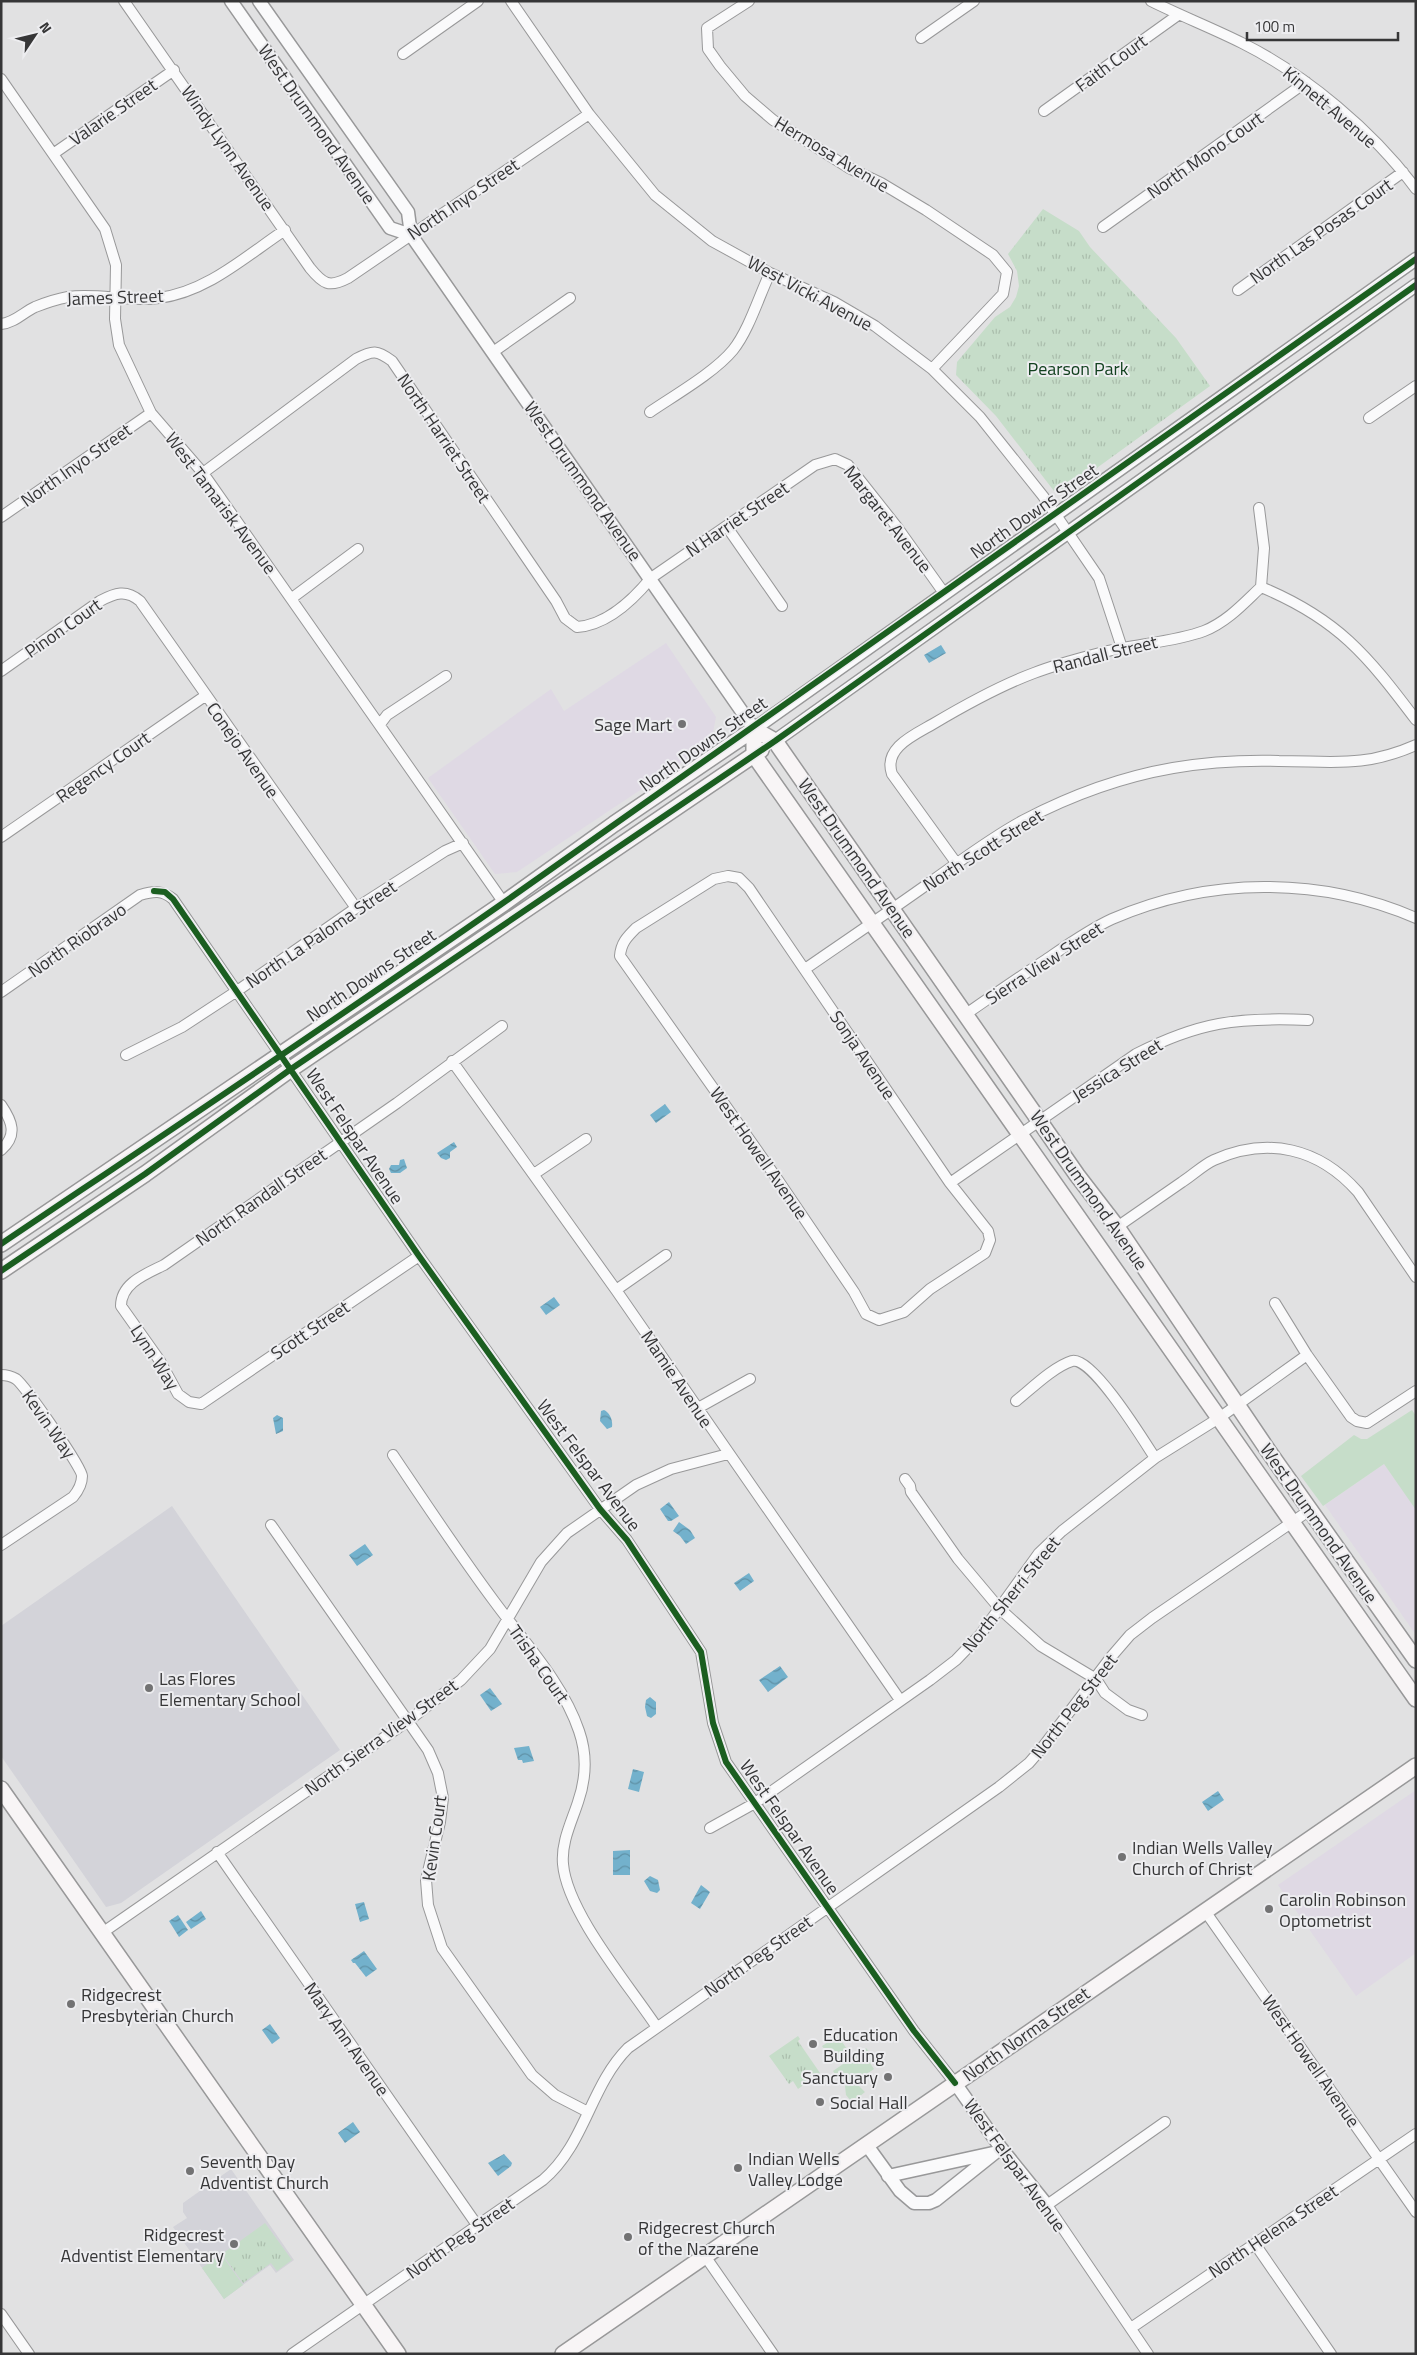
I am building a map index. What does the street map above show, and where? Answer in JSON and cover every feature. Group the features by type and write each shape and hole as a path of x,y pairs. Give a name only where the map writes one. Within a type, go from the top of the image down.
{"main road":[{"name":"West Drummond Avenue","path":"754,728 775,741 1039,1121 1117,1227 1310,1510 1416,1660"},
{"name":"North Downs Street","path":"1,1244 281,1055 754,728"},
{"path":"754,728 754,754"},
{"name":"North Downs Street","path":"2,1268 145,1174 291,1069 775,741"},
{"name":"West Drummond Avenue","path":"754,754 1416,1699"},
{"name":"North Norma Street","path":"563,2354 1416,1766"},
{"path":"1,1790 398,2354"}],"street":[{"name":"Windy Lynn Avenue","path":"124,1 316,276 323,282 337,284"},
{"name":"West Drummond Avenue","path":"231,1 390,228 411,235"},
{"name":"West Drummond Avenue","path":"259,1 408,212 411,235 754,728"},
{"path":"403,54 478,1"},
{"name":"West Vicki Avenue","path":"512,1 589,114 655,195 696,230 770,273 834,302 874,326 932,369 980,417 1056,514 1099,578 1122,648"},
{"name":"Hermosa Avenue","path":"749,1 707,28 708,49 745,96 794,135 926,210 993,255 1007,272 1003,294 932,369"},
{"path":"922,38 974,1"},
{"name":"Kinnett Avenue","path":"1152,1 1178,15 1242,43 1306,82 1335,106 1403,172 1416,189"},
{"name":"Faith Court","path":"1044,111 1178,15"},
{"name":"Valarie Street","path":"53,154 174,70"},
{"name":"West Tamarisk Avenue","path":"1,79 105,229 116,265 117,297 115,319 119,345 151,413 203,473 381,723 504,902"},
{"name":"North Mono Court","path":"1103,226 1306,82"},
{"name":"North Inyo Street","path":"337,284 589,114"},
{"name":"North Las Posas Court","path":"1238,290 1403,172"},
{"name":"James Street","path":"1,324 50,301 98,295 159,298 192,289 212,280 285,230"},
{"name":"North Downs Street","path":"754,728 1416,259"},
{"path":"650,412 723,360 734,349 741,338 770,273"},
{"name":"North Downs Street","path":"775,741 1416,285"},
{"path":"493,352 570,298"},
{"name":"North Harriet Street","path":"203,473 356,359 369,352 380,352 392,361 556,601 565,618 577,627 592,626 635,598 651,578"},
{"path":"1369,418 1416,386"},
{"name":"North Inyo Street","path":"1,517 151,413"},
{"name":"Margaret Avenue","path":"824,461 835,459 848,465 897,527 944,593"},
{"name":"N Harriet Street","path":"651,578 824,461"},
{"path":"1259,508 1264,548 1261,587 1290,599 1327,622 1353,643 1376,668 1416,720"},
{"path":"727,527 782,606"},
{"path":"292,598 358,549"},
{"name":"Randall Street","path":"956,864 890,768 892,753 902,744 968,704 1036,672 1122,648 1187,636 1215,626 1235,612 1261,587"},
{"name":"Pinon Court","path":"1,671 100,601 115,594 128,594"},
{"name":"Conejo Avenue","path":"128,594 140,601 205,696 356,908"},
{"path":"381,723 388,715 446,676"},
{"name":"Regency Court","path":"1,837 205,696"},
{"name":"North Scott Street","path":"805,970 956,864 1023,821 1071,798 1121,780 1173,768 1226,761 1343,763 1371,761 1393,755 1416,745"},
{"name":"North La Paloma Street","path":"126,1055 182,1027 238,991 356,908 445,851 463,843"},
{"name":"Sonja Avenue","path":"636,978 620,956 625,938 636,928 714,879 728,876 740,878 749,888 950,1183 970,1210 983,1223 989,1236"},
{"name":"Sierra View Street","path":"966,1014 1079,936 1112,919 1154,904 1201,892 1264,886 1321,891 1358,898 1416,918"},
{"name":"West Felspar Avenue","path":"154,891 165,892 173,899 419,1256 600,1509 627,1540 701,1652 716,1737 726,1762 756,1802 914,2031 955,2083 999,2151 1047,2205 1148,2354"},
{"name":"North Riobravo","path":"1,992 140,895 154,891"},
{"name":"West Howell Avenue","path":"636,978 778,1180 854,1292 866,1314 872,1319 884,1320 904,1312 942,1281 978,1260 989,1247 989,1236"},
{"name":"Jessica Street","path":"950,1183 1136,1054 1190,1030 1239,1020 1308,1020"},
{"name":"North Randall Street","path":"121,1298 124,1291 136,1279 164,1265 397,1103 502,1026"},
{"name":"Mamie Avenue","path":"452,1061 616,1290 900,1700"},
{"path":"1,1106 12,1122 11,1139 5,1146"},
{"path":"534,1174 586,1139"},
{"path":"1117,1227 1212,1161 1258,1148 1282,1148 1306,1154 1347,1179 1416,1276"},
{"path":"616,1290 666,1255"},
{"name":"Scott Street","path":"201,1404 419,1256"},
{"name":"Lynn Way","path":"121,1298 121,1306 160,1361 178,1394 189,1402 201,1404"},
{"path":"1275,1303 1307,1355 1351,1417 1363,1423 1371,1421 1416,1391"},
{"name":"North Sherri Street","path":"710,1828 756,1802 956,1660 1000,1609 1040,1553 1062,1531 1155,1458 1219,1418 1307,1355"},
{"path":"1016,1401 1052,1372 1073,1361 1081,1362 1098,1376 1155,1458"},
{"name":"Kevin Way","path":"1,1545 73,1497 79,1491 82,1478 81,1471 72,1456 21,1385 5,1375"},
{"path":"698,1408 750,1379"},
{"name":"North Sierra View Street","path":"102,1933 408,1721 461,1680 490,1649 540,1562 567,1534 636,1485 670,1469 728,1454"},
{"name":"Trisha Court","path":"393,1455 466,1563 555,1683 571,1710 584,1752 581,1793 565,1840 563,1863 567,1885 576,1907 588,1927 656,2026"},
{"path":"905,1479 910,1486 911,1492 958,1559 1000,1609 1040,1646 1096,1679 1105,1693 1128,1710 1142,1714"},
{"name":"North Peg Street","path":"292,2354 554,2171 574,2144 613,2063 628,2048 656,2026 829,1908 972,1807 1029,1763 1130,1635 1140,1626 1310,1510"},
{"name":"Kevin Court","path":"271,1525 428,1750 438,1773 443,1798 440,1822 426,1880 428,1905 442,1948 532,2075 555,2095 588,2112"},
{"name":"Mary Ann Avenue","path":"217,1852 477,2224"},
{"name":"West Howell Avenue","path":"1205,1911 1416,2212"},
{"path":"1047,2205 1166,2122"},
{"name":"North Helena Street","path":"1131,2328 1416,2134"},
{"path":"866,2144 888,2176 908,2200 914,2204 929,2203 948,2192 999,2151"},
{"path":"888,2176 999,2151"},
{"path":"1255,2244 1331,2354"},
{"path":"705,2256 773,2354"},
{"path":"1,2314 29,2354"}],"shaded area":[{"path":"666,643 716,717 711,743 517,872 495,874 428,778 551,689 564,711"},
{"path":"1384,1464 1416,1509 1416,1635 1325,1505"},
{"name":"Las Flores Elementary School","path":"172,1506 340,1750 121,1903 106,1907 1,1756 1,1626"},
{"path":"1416,1790 1416,1953 1356,1996 1278,1885"},
{"name":"Ridgecrest Adventist Elementary","path":"231,2169 294,2260 276,2273 270,2265 224,2299 173,2227 187,2218 183,2212 183,2203"}],"green space":[{"name":"Pearson Park","path":"1043,209 1079,231 1090,247 1176,338 1210,386 1065,491 1054,491 996,416 956,375 957,362 995,317 1010,307 1016,297 1019,286 1017,271 1008,254"},
{"path":"1412,1410 1416,1416 1416,1510 1384,1464 1323,1506 1301,1476 1354,1435 1361,1439 1367,1439"},
{"path":"798,2036 800,2039 798,2041 820,2073 798,2089 793,2081 789,2084 769,2056"},
{"path":"838,2036 849,2052 834,2063 822,2046"},
{"path":"866,2048 871,2054 869,2056 872,2061 870,2063 874,2069 855,2082 865,2092 854,2101 851,2101 846,2095 845,2086 843,2086 833,2071"},
{"path":"265,2223 292,2260 277,2271 271,2263 243,2283 222,2254"},
{"path":"221,2254 243,2285 224,2299 202,2268"}],"water":[{"path":"941,645 946,653 929,663 924,655"},
{"path":"665,1104 671,1112 656,1123 650,1115"},
{"path":"454,1142 457,1147 450,1152 450,1158 446,1160 441,1158 437,1153"},
{"path":"404,1159 407,1168 400,1173 391,1173 389,1169 391,1165 399,1165 400,1160"},
{"path":"554,1297 560,1305 546,1315 540,1307"},
{"path":"604,1410 612,1422 612,1427 607,1429 600,1421 601,1411"},
{"path":"277,1415 283,1418 283,1431 276,1434 273,1418"},
{"path":"669,1502 679,1516 671,1521 668,1521 660,1509"},
{"path":"679,1522 690,1530 695,1538 686,1544 673,1531"},
{"path":"365,1544 373,1555 357,1566 349,1555"},
{"path":"749,1573 754,1581 740,1591 734,1583"},
{"path":"780,1666 788,1677 768,1692 759,1680"},
{"path":"490,1688 502,1704 491,1711 480,1695"},
{"path":"650,1697 656,1702 656,1714 651,1718 647,1716 645,1707 646,1700"},
{"path":"529,1746 534,1761 523,1763 522,1760 518,1760 514,1748"},
{"path":"633,1769 644,1772 639,1792 628,1789"},
{"path":"1218,1791 1224,1800 1208,1811 1202,1802"},
{"path":"630,1850 630,1875 613,1875 613,1851"},
{"path":"650,1876 658,1880 660,1890 657,1893 650,1891 644,1881"},
{"path":"701,1885 710,1892 700,1909 691,1903"},
{"path":"364,1902 369,1919 360,1922 355,1904"},
{"path":"201,1911 206,1919 191,1929 186,1922"},
{"path":"178,1915 188,1930 179,1937 169,1921"},
{"path":"364,1951 377,1969 366,1977 351,1960"},
{"path":"270,2024 280,2038 272,2044 262,2030"},
{"path":"353,2122 360,2132 345,2143 338,2133"},
{"path":"504,2154 512,2163 511,2166 498,2176 488,2163"}],"cycle path":[{"path":"1,1244 316,1032 503,903 1416,259"},
{"path":"1,1271 145,1174 291,1069 775,741 1416,285"},
{"path":"154,891 165,892 173,899 419,1256 600,1509 627,1540 701,1652 713,1723 726,1762 914,2031 955,2083"}],"place":[{"name":"Sage Mart","path":"682,724"},
{"name":"Las Flores Elementary School","path":"149,1688"},
{"name":"Indian Wells Valley Church of Christ","path":"1122,1857"},
{"name":"Carolin Robinson Optometrist","path":"1269,1909"},
{"name":"Ridgecrest Presbyterian Church","path":"71,2004"},
{"name":"Education Building","path":"813,2044"},
{"name":"Sanctuary","path":"888,2077"},
{"name":"Social Hall","path":"820,2102"},
{"name":"Indian Wells Valley Lodge","path":"738,2168"},
{"name":"Seventh Day Adventist Church","path":"190,2171"},
{"name":"Ridgecrest Church of the Nazarene","path":"628,2237"},
{"name":"Ridgecrest Adventist Elementary","path":"234,2244"}]}
